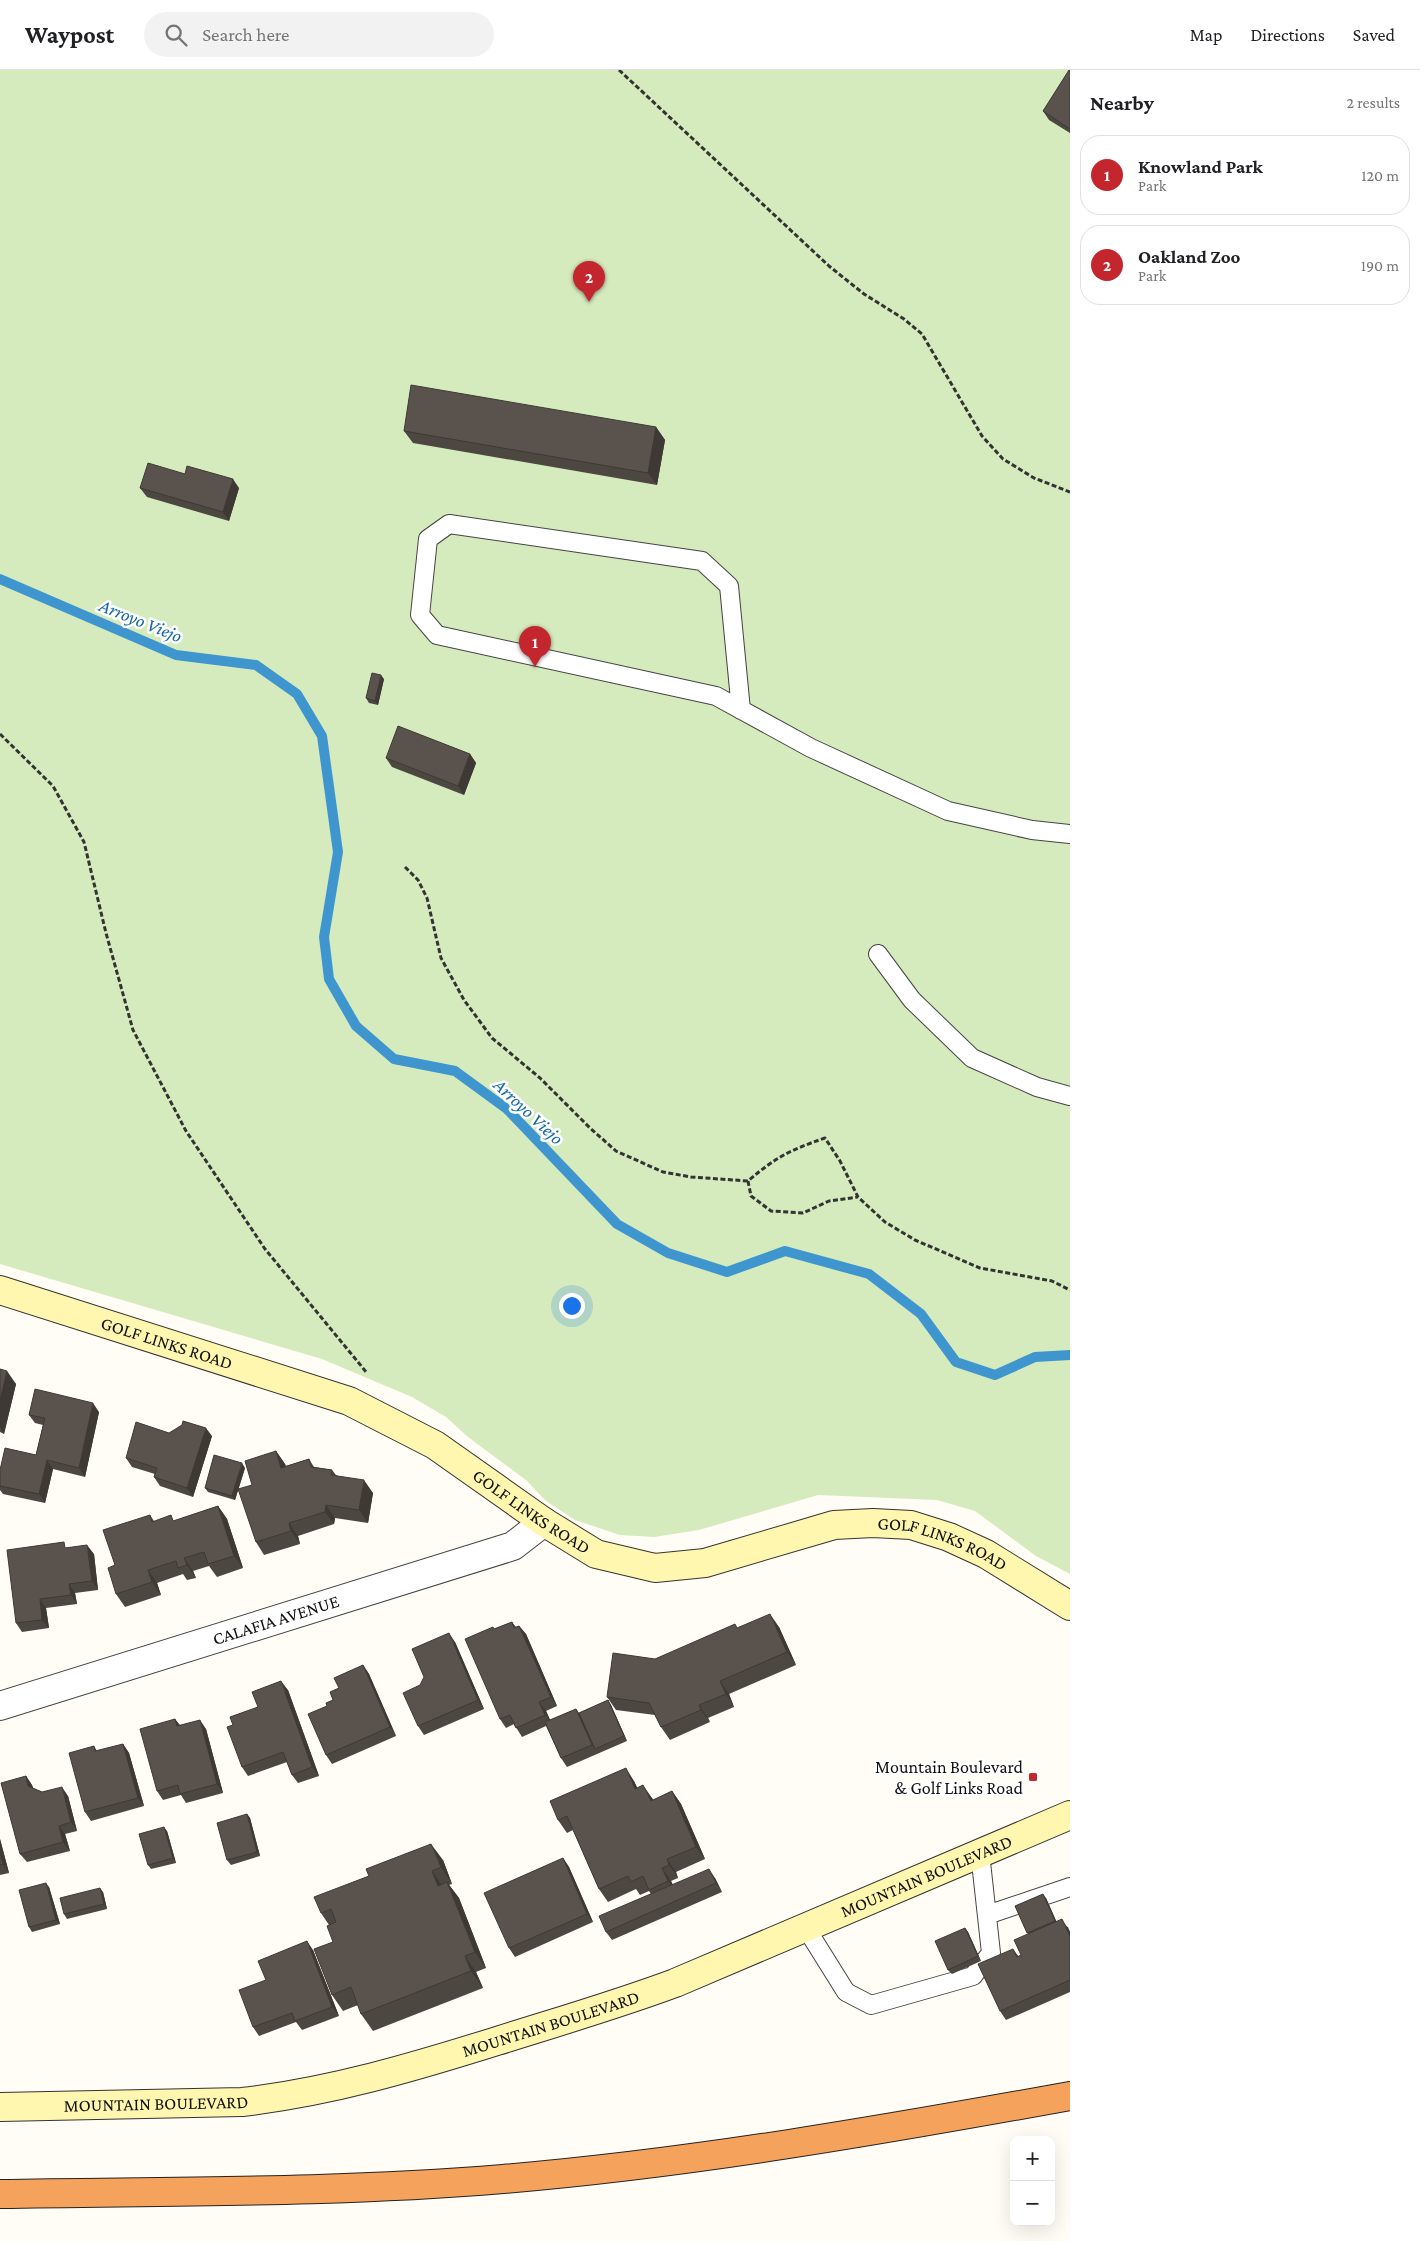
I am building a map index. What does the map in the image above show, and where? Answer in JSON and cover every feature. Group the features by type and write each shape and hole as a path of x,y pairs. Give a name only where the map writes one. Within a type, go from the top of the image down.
{"highway":[{"path":"0,2194 334,2187 502,2179 689,2158 920,2123 1070,2096"}],"main road":[{"name":"GOLF LINKS ROAD","path":"0,1290 349,1401 435,1445 544,1522 596,1554 656,1568 705,1563 834,1525 874,1523 911,1525 949,1537 986,1554 1070,1606"},
{"name":"MOUNTAIN BOULEVARD","path":"0,2107 242,2102 282,2098 422,2064 675,1984 1070,1814"}],"street":[{"name":"CALAFIA AVENUE","path":"0,1706 513,1546 544,1522"}],"lane":[{"path":"741,710 729,586 702,561 449,524 428,539 420,615 436,635 716,696 741,710 811,748 948,811 1032,830 1070,834"},
{"path":"878,954 912,1000 972,1058 1037,1087 1070,1096"},
{"path":"806,1928 846,1992 871,2006 973,1976 991,1953 980,1853"},
{"path":"987,1915 1070,1887"}],"path":[{"path":"619,70 829,266 864,294 904,319 922,334 982,436 1002,459 1034,478 1070,492"},
{"path":"0,734 53,786 84,842 106,933 133,1030 186,1131 265,1249 372,1379"},
{"path":"405,868 418,880 427,898 441,958 464,1000 492,1038 540,1078 590,1128 616,1150 663,1172 692,1177 748,1181 768,1164 791,1150 825,1138 840,1161 858,1197 885,1222 915,1240 980,1268 1052,1281 1070,1290"},
{"path":"748,1181 751,1196 771,1211 803,1213 829,1201 858,1197"}],"green space":[{"path":"0,70 1070,70 1070,1574 1036,1556 975,1511 937,1500 818,1495 699,1530 654,1537 620,1535 575,1520 546,1501 526,1480 468,1437 446,1417 412,1397 322,1359 0,1264"}],"building":[{"path":"1070,70 1070,129 1043,111"},
{"path":"411,385 656,427 648,473 404,431"},
{"path":"148,463 185,474 187,466 233,479 223,512 140,488"},
{"path":"372,673 381,675 375,701 366,698"},
{"path":"398,726 470,754 458,786 386,758"},
{"path":"0,1369 7,1371 0,1401"},
{"path":"35,1389 93,1403 79,1468 47,1460 39,1494 0,1486 0,1470 5,1448 36,1455 45,1418 29,1415"},
{"path":"183,1421 206,1428 187,1488 154,1477 157,1468 126,1458 136,1422 169,1433 182,1425"},
{"path":"276,1451 281,1468 309,1459 311,1467 332,1470 331,1475 364,1480 359,1510 326,1505 325,1512 289,1523 291,1531 256,1542 238,1489 252,1485 245,1461"},
{"path":"214,1455 242,1463 232,1496 205,1488"},
{"path":"218,1506 234,1556 208,1564 204,1552 184,1558 187,1565 178,1568 176,1561 148,1570 152,1582 116,1594 108,1568 115,1565 103,1530 150,1515 152,1522 171,1515 173,1521"},
{"path":"64,1542 65,1548 87,1545 92,1581 69,1584 71,1595 40,1599 42,1620 16,1623 7,1550"},
{"path":"770,1614 787,1652 720,1681 726,1694 699,1705 701,1710 661,1727 649,1703 607,1697 613,1653 655,1659 735,1624 737,1628"},
{"path":"512,1622 514,1628 519,1626 551,1697 539,1702 545,1715 516,1728 510,1715 500,1719 465,1639 493,1627 494,1629"},
{"path":"449,1633 478,1700 418,1726 403,1693 420,1685 424,1677 412,1649"},
{"path":"363,1665 390,1727 326,1755 308,1714 327,1706 326,1703 333,1700 330,1692 339,1688 334,1678"},
{"path":"281,1681 312,1767 292,1775 283,1752 242,1767 227,1727 233,1725 230,1717 258,1707 252,1692"},
{"path":"608,1700 624,1736 595,1749 579,1713"},
{"path":"576,1709 592,1745 561,1758 545,1722"},
{"path":"175,1719 177,1726 200,1720 217,1784 180,1794 178,1785 157,1791 140,1729"},
{"path":"123,1744 138,1798 85,1812 69,1753 94,1746 95,1751"},
{"path":"626,1768 635,1789 643,1785 651,1801 672,1791 696,1847 667,1859 669,1865 662,1868 668,1881 649,1890 643,1876 631,1882 628,1876 599,1889 567,1816 558,1820 550,1801"},
{"path":"26,1776 28,1786 42,1792 62,1787 71,1822 59,1826 63,1842 20,1854 1,1783"},
{"path":"247,1814 257,1852 227,1860 217,1823"},
{"path":"164,1827 173,1858 148,1865 139,1834"},
{"path":"431,1844 441,1867 432,1871 438,1886 447,1882 475,1952 465,1956 471,1971 361,2014 351,1987 332,1995 314,1949 333,1942 327,1926 336,1922 331,1909 321,1913 314,1897 369,1876 366,1869"},
{"path":"0,1853 3,1864 0,1865"},
{"path":"563,1858 587,1914 509,1948 484,1893"},
{"path":"709,1869 716,1883 606,1932 599,1916"},
{"path":"46,1883 56,1920 29,1927 19,1890"},
{"path":"100,1888 104,1904 64,1914 60,1898"},
{"path":"1043,1894 1055,1921 1027,1933 1015,1906"},
{"path":"1062,1919 1070,1936 1070,1980 1000,2011 978,1964 1013,1949 1017,1957 1021,1955 1014,1940"},
{"path":"965,1928 978,1956 948,1970 935,1941"},
{"path":"307,1941 332,2007 295,2021 292,2013 253,2027 239,1990 266,1980 258,1961"}],"waterway":[{"name":"Arroyo Viejo","path":"0,579 176,655 256,665 297,694 322,736 338,852 324,937 329,979 356,1026 394,1059 455,1071 507,1109 617,1224 668,1253 727,1272 785,1251 869,1274 921,1314 956,1362 995,1375 1035,1357 1070,1355"}],"place":[{"name":"Oakland Zoo","path":"589,302"},
{"name":"Knowland Park","path":"535,667"},
{"name":"Mountain Boulevard & Golf Links Road","path":"1033,1777"}]}
